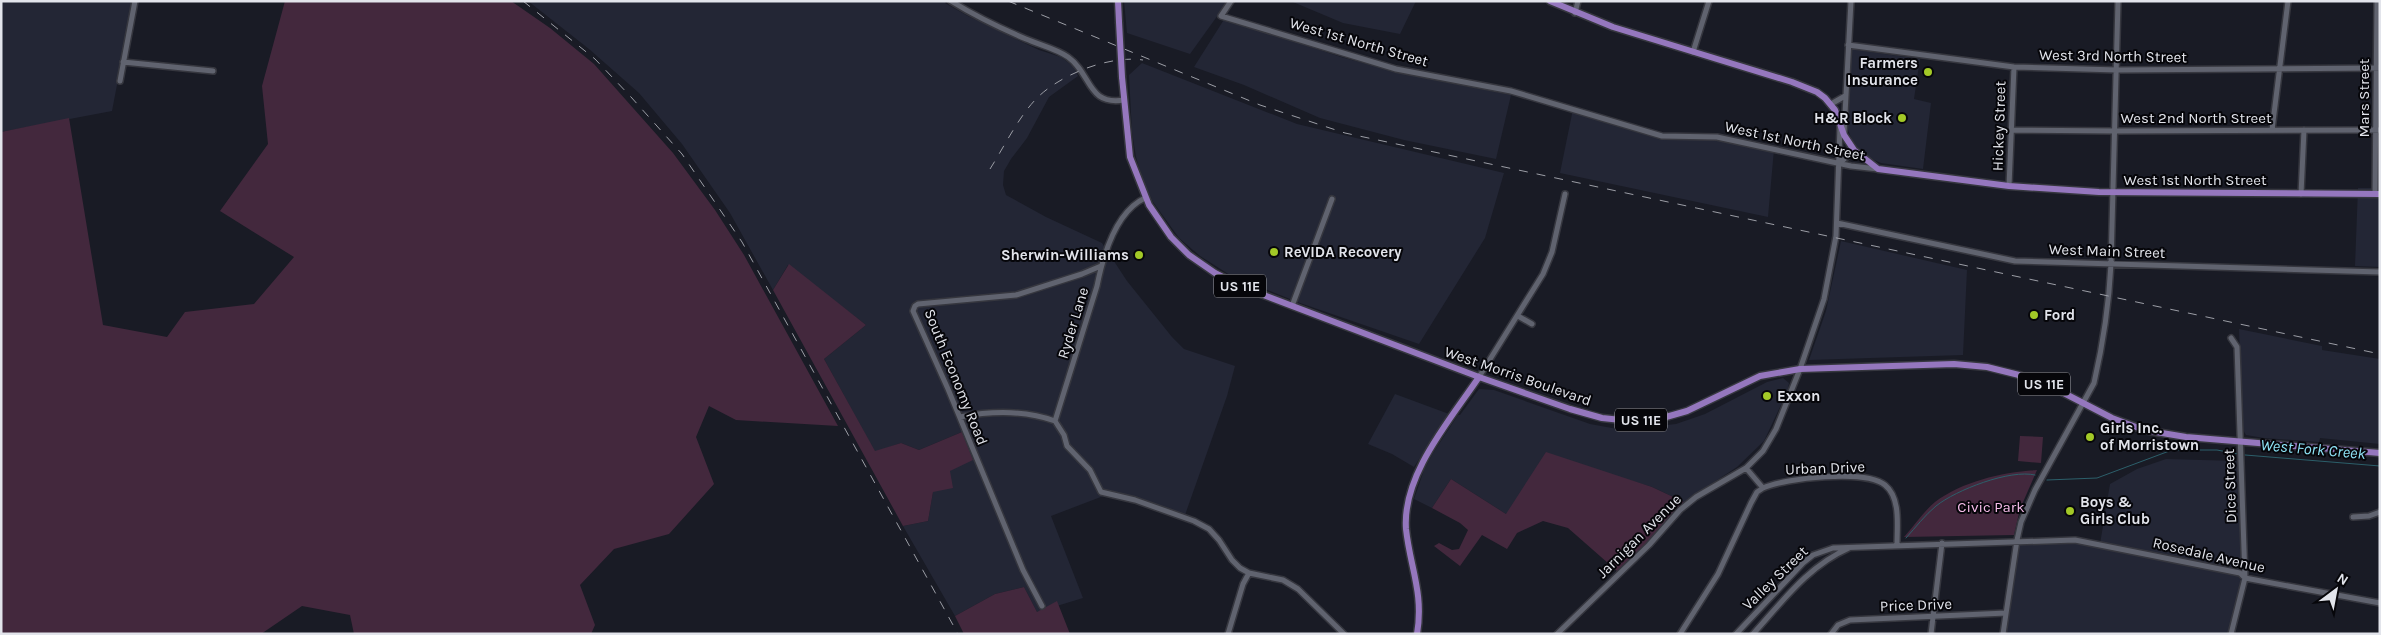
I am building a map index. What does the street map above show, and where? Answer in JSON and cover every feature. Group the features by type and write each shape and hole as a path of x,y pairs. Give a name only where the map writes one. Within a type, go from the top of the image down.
{"main road":[{"name":"West Morris Boulevard","path":"1118,1 1122,77 1130,157 1145,198 1171,237 1199,262 1233,283 1478,377 1570,409 1602,418 1631,421 1659,419 1678,414 1760,376 1775,372 1800,369 1954,364 1987,367 2019,375 2056,389 2112,418 2144,430 2173,435 2380,453"},
{"path":"1550,1 1574,13 1804,86 1817,92 1831,104 1844,135 1854,150 1878,170"},
{"name":"West 1st North Street","path":"1878,170 2009,186 2114,192 2378,194"},
{"path":"1417,634 1419,592 1406,527 1410,494 1416,475 1426,456 1478,377"}],"street":[{"path":"120,81 122,62 135,1"},
{"path":"951,1 995,26 1067,56 1080,67 1093,92 1099,97 1116,101 1124,100"},
{"name":"West 1st North Street","path":"1231,1 1221,16 1396,69 1511,92 1662,136 1717,137 1874,171 1878,170"},
{"path":"1574,13 1578,1"},
{"path":"1693,52 1709,1"},
{"path":"1844,135 1851,1"},
{"path":"2004,634 2017,540 2027,507 2094,383 2098,364 2109,294 2111,264 2118,1"},
{"path":"2272,130 2288,1"},
{"name":"Mars Street","path":"2378,5 2378,194"},
{"name":"West 3rd North Street","path":"1848,45 2014,67 2117,70 2378,68"},
{"path":"122,62 212,71"},
{"name":"Hickey Street","path":"2009,186 2014,67"},
{"path":"1831,104 1845,96"},
{"name":"Jarnigan Avenue","path":"1557,634 1649,545 1680,510 1696,497 1746,468 1762,451 1776,429 1800,369 1824,299 1837,223 1840,122"},
{"name":"West 2nd North Street","path":"2012,130 2378,130"},
{"path":"2301,194 2304,130"},
{"path":"1840,163 1854,150"},
{"path":"1478,377 1543,274 1552,252 1565,194"},
{"name":"Ryder Lane","path":"1055,421 1092,303 1101,266 1120,222 1129,209 1145,198"},
{"path":"1292,306 1332,199"},
{"name":"West Main Street","path":"1837,223 2015,261 2380,272"},
{"name":"South Economy Road","path":"1042,606 1022,570 979,468 960,416 914,311 914,306 918,304 1016,295 1101,266"},
{"path":"1518,316 1532,324"},
{"name":"Dice Street","path":"2231,338 2237,346 2245,578 2231,634"},
{"path":"960,416 1000,412 1055,421 1064,435 1066,446 1090,470 1101,492 1126,497 1194,521 1209,529 1232,560 1249,573 1283,580 1298,589 1344,634"},
{"path":"1680,634 1718,574 1757,492 1763,488 1746,468"},
{"name":"Urban Drive","path":"1763,488 1776,483 1806,478 1860,477 1875,479 1886,485 1893,496 1896,507 1897,544"},
{"path":"2353,517 2369,516 2380,512"},
{"path":"1924,537 1927,544"},
{"name":"Rosedale Avenue","path":"1852,547 2017,540 2075,540 2114,546 2240,573 2245,578 2380,603"},
{"path":"1931,634 1942,543"},
{"name":"Valley Street","path":"1736,634 1813,555 1833,548 1852,547"},
{"name":"Valley Street","path":"1753,634 1806,575 1828,558 1852,547"},
{"path":"1228,634 1243,584 1249,573"},
{"name":"Price Drive","path":"1831,634 1838,625 1850,620 2006,613"}],"shaded area":[{"path":"1,1 133,1 112,111 1,132"},
{"path":"528,1 946,1 945,3 968,16 1039,50 1061,57 1074,67 1078,76 1049,97 1027,138 1004,171 1003,185 1006,195 1046,217 1102,243 1127,281 1184,349 1235,366 1227,396 1185,515 1128,497 1118,499 1106,495 1051,516 1083,598 1037,612 1024,587 995,594 955,616 903,526 928,521 933,492 950,471 962,432 919,450 901,443 875,452 824,359 866,325 788,265 773,290 730,213 682,144 639,93 589,49"},
{"path":"1124,1 1228,1 1190,54 1127,33"},
{"path":"1416,1 1400,34 1343,23 1293,2"},
{"path":"1225,18 1341,57 1409,75 1511,95 1496,159 1404,140 1320,118 1244,85 1194,67"},
{"path":"1850,49 1920,59 1914,99 1931,103 1923,169 1881,163 1865,156 1853,143 1847,127"},
{"path":"1142,63 1297,124 1504,173 1485,238 1419,344 1300,303 1230,275 1200,256 1179,238 1153,202 1143,181 1136,157 1132,132 1129,75"},
{"path":"1573,109 1662,136 1717,137 1774,149 1768,217 1560,173"},
{"path":"2358,188 2380,188 2380,267 2355,266"},
{"path":"1841,241 1967,270 1963,355 1809,360 1826,311"},
{"path":"2239,329 2322,346 2322,350 2380,359 2380,444 2320,438 2319,442 2246,435 2243,430"},
{"path":"1783,378 1789,383 1788,390 1764,441 1737,467 1684,502 1652,487 1602,472 1506,514 1451,479 1432,508 1414,499 1424,470 1433,453 1458,415 1460,415 1479,389 1494,390 1590,424 1623,430 1676,424 1705,414 1767,382"},
{"path":"1395,394 1449,414 1414,467 1392,454 1368,444"},
{"path":"2166,459 2237,461 2242,464 2245,578 2232,634 2003,634 2017,540 2057,539 2100,544 2110,484 2137,469"}],"green space":[{"path":"285,1 511,1 550,28 594,64 673,153 715,210 744,255 838,426 736,420 709,406 696,437 714,484 669,534 614,549 580,585 595,625 591,634 354,634 350,615 302,606 261,634 1,634 1,132 69,118 103,325 167,337 185,312 254,304 294,257 220,211 268,144 262,86"},
{"path":"789,264 866,325 824,359 875,451 901,443 919,450 962,432 973,460 950,471 953,488 933,492 928,521 903,526 773,290"},
{"path":"2020,436 2043,437 2041,463 2018,461"},
{"path":"1546,452 1652,487 1684,502 1646,544 1617,571 1568,528 1543,521 1517,533 1507,549 1482,535 1460,566 1434,546 1439,543 1452,550 1459,549 1468,530 1460,523 1432,508 1451,479 1506,514"},
{"name":"Civic Park","path":"2037,470 2020,509 2014,535 1904,537 1935,502 1958,488 1997,475"},
{"path":"1024,587 1037,612 1057,601 1070,634 964,634 955,616 995,594"}],"waterway":[{"name":"West Fork Creek","path":"2047,480 2097,478 2172,450 2217,450 2238,454"},
{"name":"West Fork Creek","path":"2245,455 2380,466"},
{"name":"West Fork Creek","path":"1906,538 1936,506 1956,494 1998,478 2024,474 2035,475"}],"railway":[{"path":"523,1 595,59 682,154 742,242 958,634"},
{"path":"1008,1 1260,105 1345,133 2380,354"},
{"path":"990,169 1030,105 1047,89 1072,74 1101,63 1116,60 1143,60"}],"place":[{"name":"Farmers Insurance","path":"1928,72"},
{"name":"H&R Block","path":"1902,118"},
{"name":"ReVIDA Recovery","path":"1274,252"},
{"name":"Sherwin-Williams","path":"1139,255"},
{"name":"Ford","path":"2034,315"},
{"name":"Exxon","path":"1767,396"},
{"name":"Girls Inc. of Morristown","path":"2090,437"},
{"name":"Boys & Girls Club","path":"2070,511"}]}
